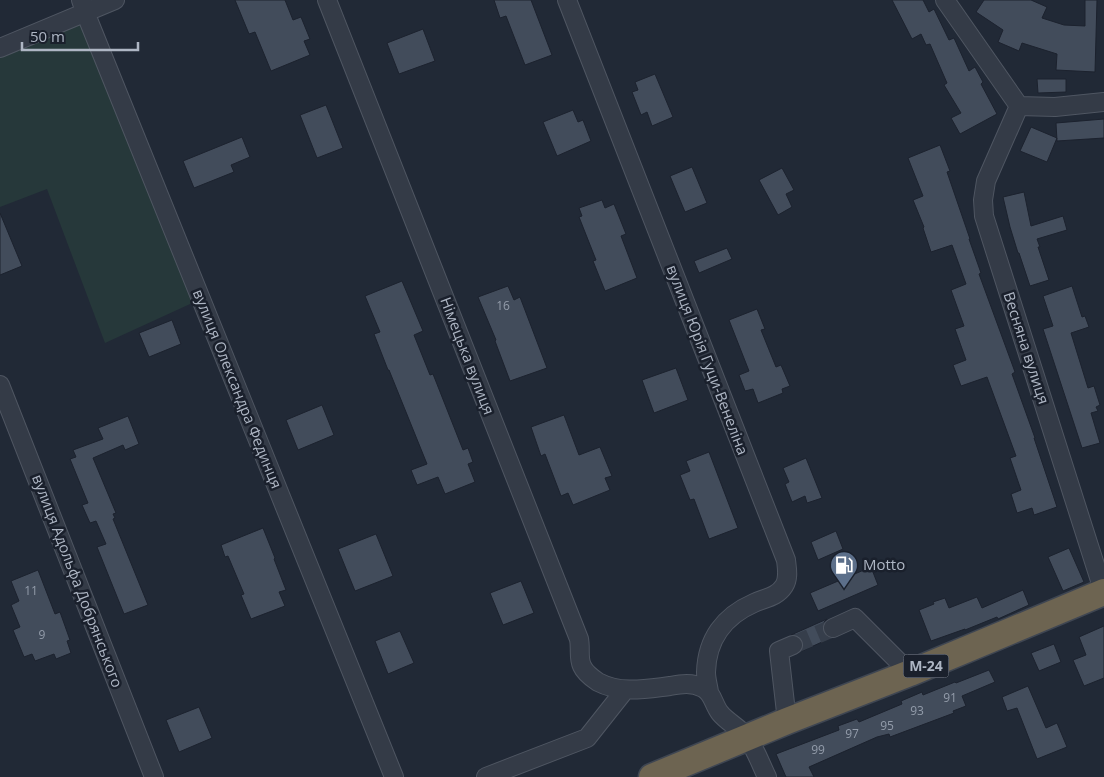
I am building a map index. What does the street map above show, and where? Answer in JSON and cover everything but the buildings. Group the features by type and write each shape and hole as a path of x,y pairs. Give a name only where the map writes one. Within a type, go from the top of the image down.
{"highway":[{"name":"М-24","path":"652,777 1104,592"}],"street":[{"path":"0,48 83,6 115,0"},
{"name":"Німецька вулиця","path":"327,0 579,639 581,665 593,679 610,687 639,690 692,684 702,687 709,692"},
{"name":"вулиця Юрія Гуци-Венеліна","path":"567,0 786,560 788,573 784,586 775,596 740,610 720,628 708,651 706,674 709,692"},
{"path":"946,0 1019,106 1055,107 1104,102"},
{"name":"вулиця Олександра Фединця","path":"83,6 394,777"},
{"name":"Весняна вулиця","path":"1019,106 986,181 983,200 984,216 1104,592"},
{"name":"вулиця Адольфа Добрянського","path":"0,385 154,777"},
{"path":"833,628 856,618 910,673"},
{"path":"787,721 778,651 793,645"},
{"path":"486,777 587,738 625,690"},
{"path":"709,692 720,712 748,738 767,777"}],"shaded area":[{"path":"85,12 201,299 105,343 47,189 0,207 0,48"}],"tunnel":[{"path":"793,645 833,628"}],"place":[{"name":"Motto","path":"844,589"}]}
